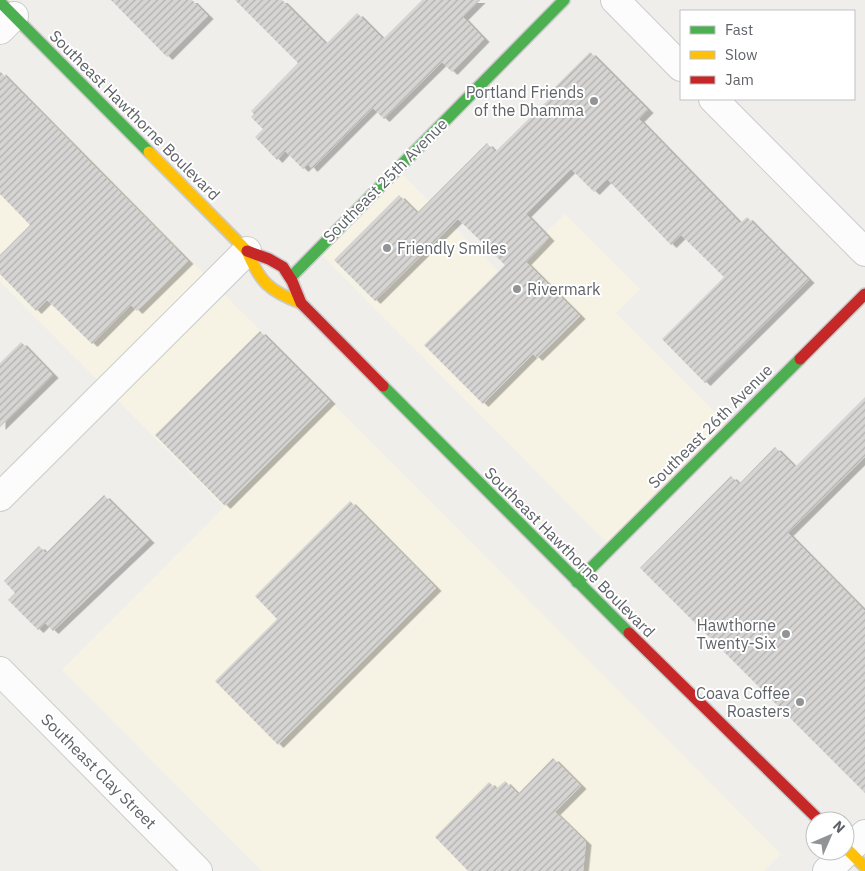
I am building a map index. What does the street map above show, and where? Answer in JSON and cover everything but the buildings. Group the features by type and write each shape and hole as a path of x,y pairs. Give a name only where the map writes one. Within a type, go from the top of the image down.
{"main road":[{"name":"Southeast 25th Avenue","path":"292,276 564,0"},
{"name":"Southeast Hawthorne Boulevard","path":"5,16 247,251 258,277 276,295 301,303"},
{"name":"Southeast Hawthorne Boulevard","path":"247,251 276,260 292,276 301,303 577,582 810,811"},
{"name":"Southeast 26th Avenue","path":"577,582 865,294"}],"street":[{"path":"615,0 680,66"},
{"path":"714,100 865,252"},
{"path":"0,497 247,251"},
{"name":"Southeast Clay Street","path":"0,671 198,871"},
{"path":"827,871 856,849"}],"shaded area":[{"path":"0,69 781,854 764,871 262,871 62,670 224,507 0,282"},
{"path":"399,171 502,275 565,214 640,289 616,313 733,430 614,550 319,252"}],"traffic: fast":[{"path":"292,276 564,0"},
{"path":"0,2 149,152"},
{"path":"577,582 800,359"},
{"path":"383,386 629,633"}],"traffic: slow":[{"path":"149,152 247,251 256,271 267,284 281,294 301,303"},
{"path":"855,857 865,867"}],"traffic: jam":[{"path":"247,251 269,259 283,267 292,281 301,303 383,386"},
{"path":"800,359 865,294"},
{"path":"629,633 810,811"}],"place":[{"name":"Portland Friends of the Dhamma","path":"594,101"},
{"name":"Friendly Smiles","path":"387,248"},
{"name":"Rivermark","path":"517,289"},
{"name":"Hawthorne Twenty-Six","path":"786,634"},
{"name":"Coava Coffee Roasters","path":"800,702"}]}
